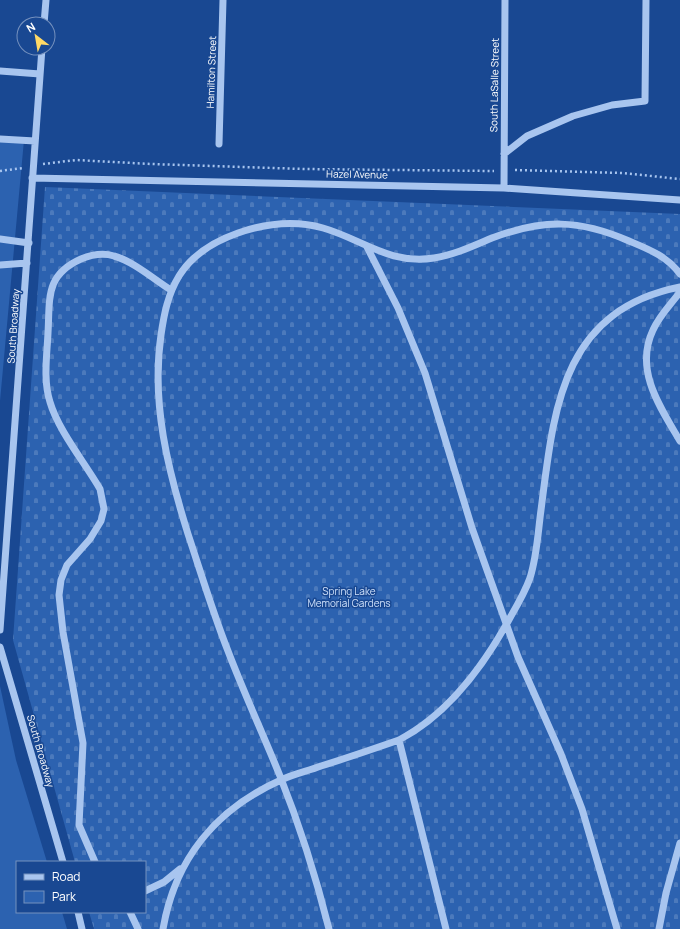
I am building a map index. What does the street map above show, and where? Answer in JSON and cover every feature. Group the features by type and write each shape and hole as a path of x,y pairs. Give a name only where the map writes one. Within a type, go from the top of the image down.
{"street":[{"path":"45,16 46,0"},
{"name":"Hamilton Street","path":"218,144 223,0"},
{"name":"South LaSalle Street","path":"504,188 505,0"},
{"path":"504,154 527,136 573,116 612,105 645,101 646,0"},
{"name":"South Broadway","path":"0,630 41,56"},
{"path":"0,71 40,74"},
{"path":"0,138 35,141"},
{"name":"Hazel Avenue","path":"32,178 504,188 680,200"},
{"path":"329,929 304,843 281,779 228,651 180,509 163,439 157,374 164,315 171,290 188,264 200,253 236,234 255,228 282,224 304,224 323,228 396,258 415,260 434,258 455,253 516,229 556,223 578,225 618,236 665,258 680,274"},
{"path":"0,239 29,243"},
{"path":"367,247 395,301 425,372 472,528 518,657 561,754 582,809 617,929"},
{"path":"95,861 79,825 83,743 63,632 59,595 61,580 67,565 96,531 104,509 104,499 100,489 60,424 50,403 46,380 50,294 55,279 63,269 87,257 101,255 114,256 124,260 171,290"},
{"path":"0,265 27,263"},
{"path":"163,929 166,911 174,885 183,867 193,849 223,817 257,792 281,779 399,740 417,731 451,700 471,677 506,626 530,578 536,554 555,416 561,392 570,369 596,331 609,318 641,298 659,291 680,287"},
{"path":"680,292 653,329 647,345 646,362 655,400 680,441"},
{"name":"South Broadway","path":"0,646 63,861"},
{"path":"399,740 446,929"},
{"path":"659,929 666,893 680,843"},
{"path":"146,891 152,890 183,867"},
{"path":"78,913 82,929"},
{"path":"130,913 138,929"}],"path":[{"path":"48,164 76,160 304,169 503,171 520,169 615,173 680,179"},
{"path":"0,171 15,169"}],"green space":[{"path":"0,139 24,140 0,401"},
{"name":"Spring Lake Memorial Gardens","path":"45,187 680,214 680,929 94,929 89,913 146,913 146,861 75,861 13,640"},
{"path":"0,686 16,760 47,861 16,861 16,913 62,913 67,929 0,929"}]}
